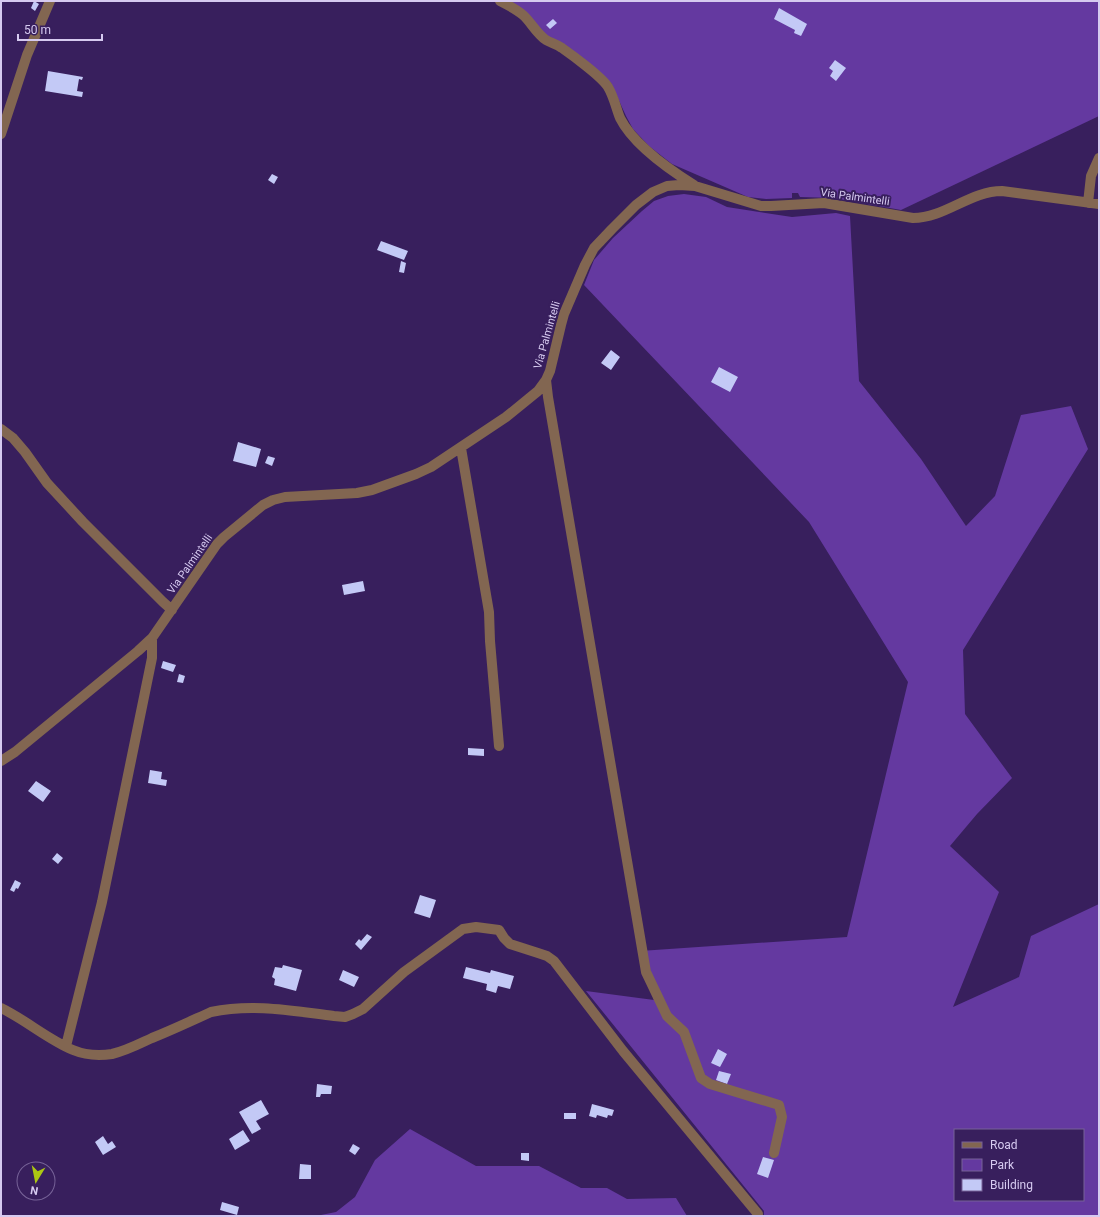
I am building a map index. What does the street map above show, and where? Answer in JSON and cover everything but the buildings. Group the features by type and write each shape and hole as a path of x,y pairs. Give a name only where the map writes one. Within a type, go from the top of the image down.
{"street":[{"path":"1,134 27,55 50,1"},
{"path":"500,1 517,10 540,35 546,40 561,47 608,86 621,119 629,132 669,169 695,186"},
{"path":"1088,203 1091,176 1099,158"},
{"name":"Via Palmintelli","path":"1,761 138,652 152,638 217,544 224,536 263,504 285,497 357,493 372,490 422,472 443,461 538,391 546,380 550,371 564,314 594,248 636,205 653,192 667,186 695,186 761,206 824,203 913,218 924,218 992,191 1002,191 1099,204"},
{"path":"546,380 549,405 646,972 667,1016 684,1032 701,1078 710,1084 779,1105 782,1117 774,1153"},
{"path":"1,430 13,438 47,483 83,522 162,602 172,610"},
{"path":"461,448 489,612 499,746"},
{"path":"66,1046 102,902 152,658 152,638"},
{"path":"1,1008 74,1050 89,1054 113,1054 211,1012 221,1010 263,1008 334,1016 353,1014 363,1009 404,972 463,929 476,926 499,930 510,944 547,956 554,961 623,1051 758,1214"}],"green space":[{"path":"505,1 1099,1 1099,116 901,210 834,198 800,197 798,193 792,193 792,198 766,199 748,197 672,164 649,146 633,129 611,83 548,37"},
{"path":"684,194 706,197 727,207 792,217 836,213 850,216 859,381 921,459 966,526 995,496 1021,415 1071,406 1088,449 963,650 965,714 1012,778 977,814 950,846 999,892 953,1007 1019,977 1031,936 1099,904 1099,1216 764,1216 764,1211 586,991 654,1000 640,951 847,937 908,682 809,522 584,285 594,260 613,238 654,201 668,196"},
{"path":"410,1129 476,1166 539,1166 581,1188 607,1188 627,1199 676,1198 687,1216 316,1216 336,1212 355,1197 375,1160"}]}
